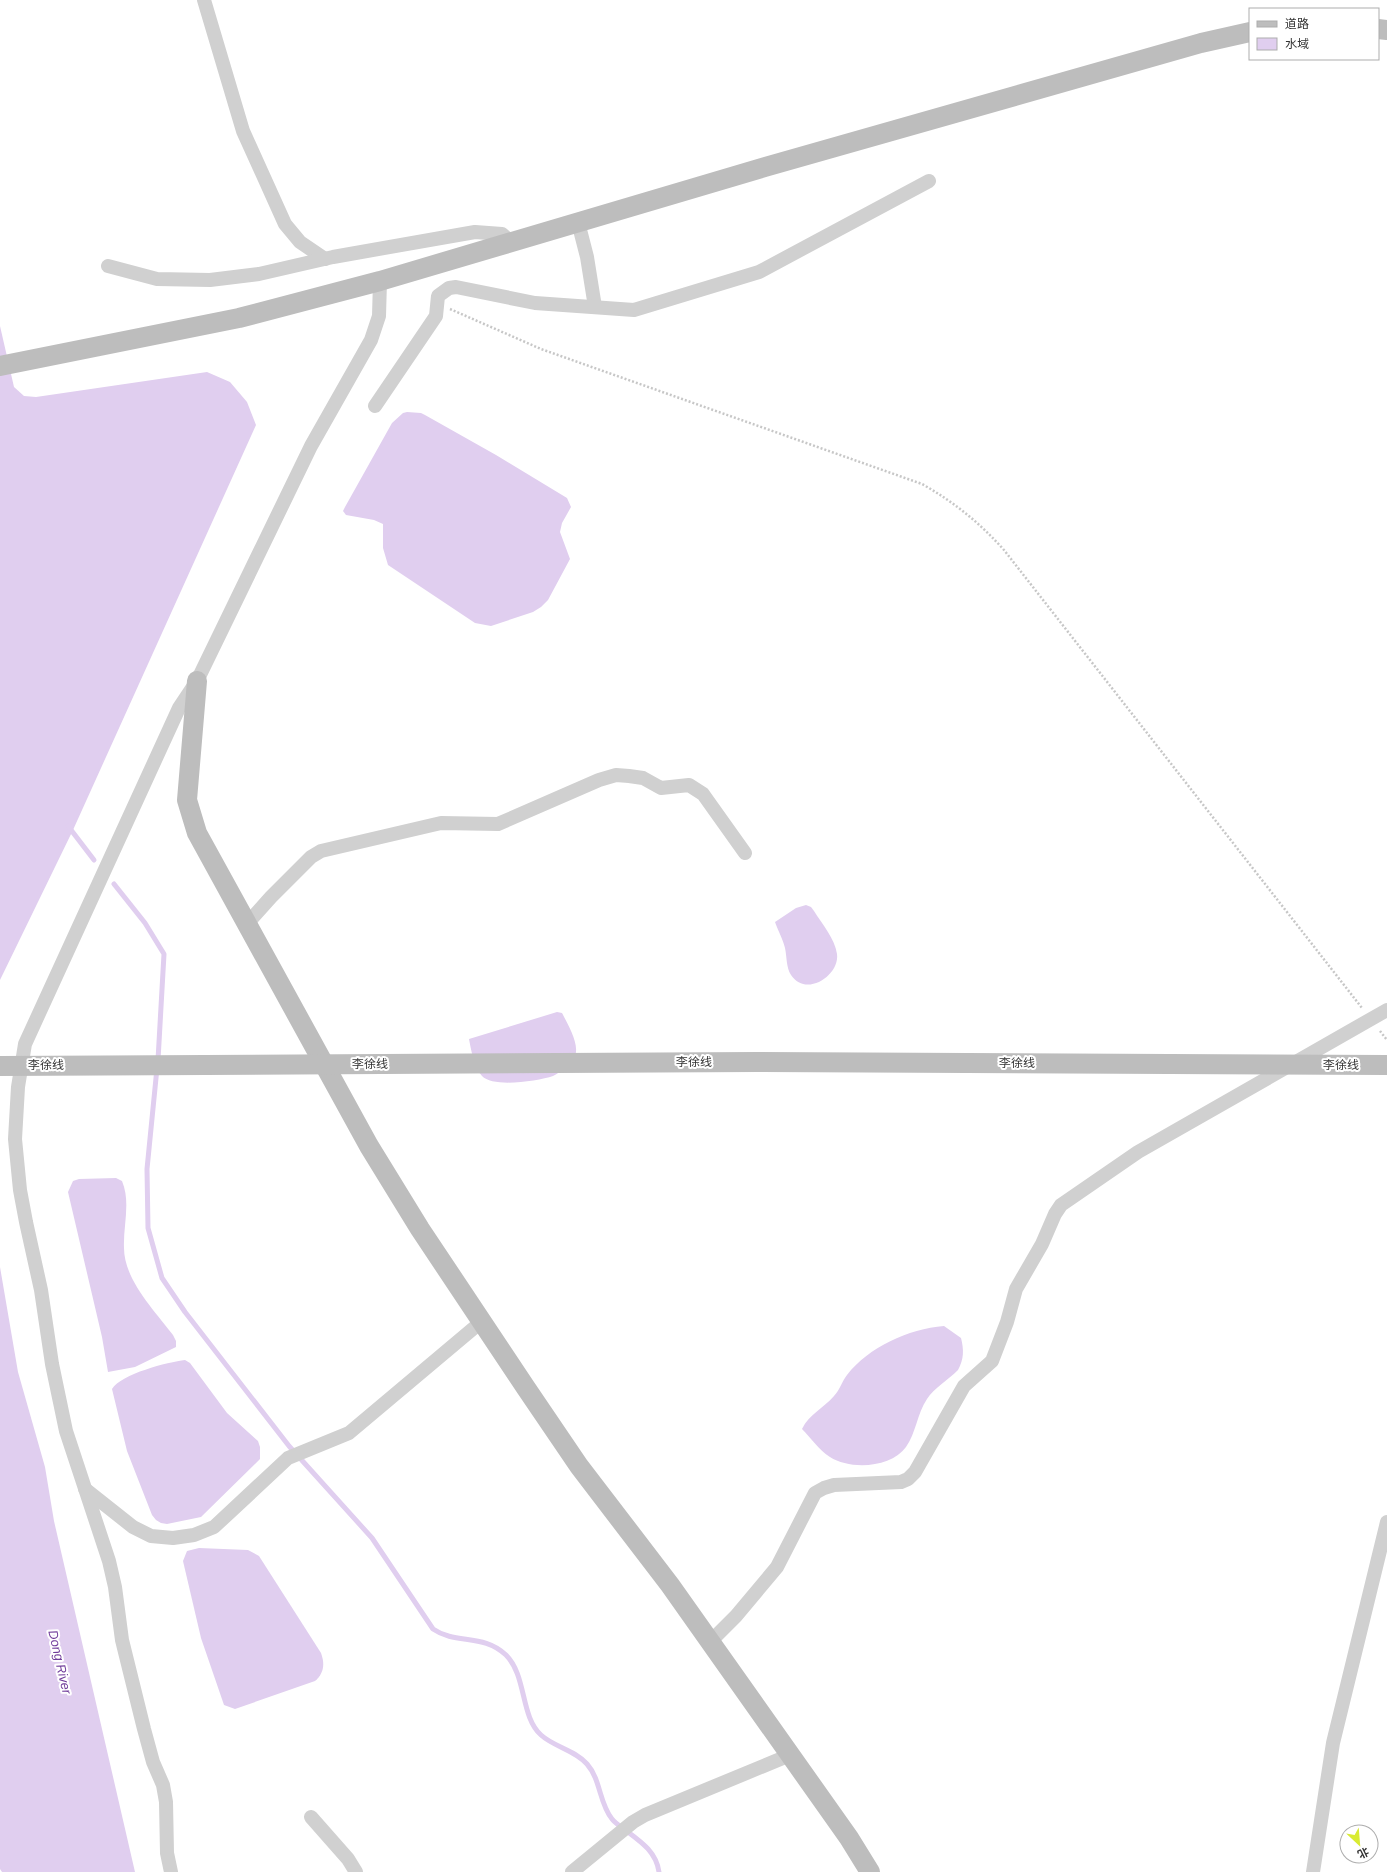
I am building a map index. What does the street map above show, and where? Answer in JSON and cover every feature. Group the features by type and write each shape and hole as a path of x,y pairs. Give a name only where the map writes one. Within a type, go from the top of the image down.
{"main road":[{"path":"0,366 239,318 380,281 765,167 1186,47 1249,32"},
{"path":"197,681 187,800 197,833 246,925 369,1146 481,1322 579,1466 670,1585 849,1838 870,1872"},
{"name":"李徐线","path":"0,1066 748,1062 1387,1065"}],"street":[{"path":"204,0 242,131 285,224 300,242 325,259"},
{"path":"375,406 436,316 438,296 449,288 456,287 535,302 634,310 759,272 929,181"},
{"path":"578,222 587,257 595,307"},
{"path":"108,266 157,279 210,280 259,274 325,259 475,232 502,234 511,242"},
{"path":"171,1872 167,1853 166,1802 163,1785 153,1762 122,1640 117,1600 109,1561 75,1460 59,1402 41,1290 20,1190 14,1139 18,1087 25,1044 179,708 197,681 310,446 371,340 379,316 380,281"},
{"path":"246,925 271,897 306,862 321,851 441,823 498,824 599,780 616,776 643,778 662,788 682,785 695,788 703,794 745,853"},
{"path":"710,1642 736,1616 777,1567 815,1493 834,1485 901,1482 908,1479 915,1472 964,1386 992,1361 1007,1322 1016,1289 1042,1244 1055,1214 1061,1205 1138,1152 1387,1010"},
{"path":"85,1489 142,1532 162,1538 194,1535 214,1527 288,1458 349,1433 481,1322"},
{"path":"1313,1872 1333,1743 1387,1522"},
{"path":"572,1872 625,1829 645,1815 790,1755"},
{"path":"311,1817 348,1859 356,1872"}],"path":[{"path":"437,303 541,349 922,484 961,508 991,535 1004,550 1387,1040"}],"water":[{"path":"0,326 14,387 24,396 36,397 207,372 230,382 247,402 256,425 73,830 0,980"},
{"path":"403,413 421,413 425,415 496,455 567,498 571,507 562,523 560,532 570,559 548,600 541,607 533,612 491,626 475,623 388,565 383,548 383,524 374,520 346,515 343,511 392,423"},
{"path":"806,905 811,907 828,932 834,943 837,954 836,962 828,976 813,984 797,982 789,972 786,951 775,922 796,908"},
{"path":"557,1012 562,1013 576,1046 575,1056 566,1068 553,1076 537,1080 505,1083 488,1080 479,1073 469,1039"},
{"path":"116,1178 122,1181 125,1189 126,1214 124,1248 125,1260 129,1272 142,1294 173,1335 176,1341 176,1347 135,1367 108,1372 102,1337 68,1192 73,1181 79,1179"},
{"name":"Dong River","path":"0,1267 18,1372 45,1467 54,1521 135,1872 2,1872 0,1869"},
{"path":"944,1326 961,1338 963,1350 961,1362 958,1370 933,1391 927,1399 909,1442 899,1454 881,1463 870,1465 848,1464 838,1461 826,1454 802,1429 809,1419 834,1396 847,1375 866,1356 903,1335"},
{"path":"185,1360 190,1363 227,1413 258,1441 260,1447 260,1459 201,1517 167,1524 156,1520 152,1515 127,1451 112,1389 125,1378 135,1374 157,1366"},
{"path":"199,1548 248,1550 259,1556 321,1653 323,1668 322,1672 315,1681 235,1709 224,1705 201,1638 183,1561 187,1551"}],"waterway":[{"path":"68,826 94,860"},
{"path":"114,884 145,923 164,954 158,1060"},
{"path":"157,1068 147,1169 148,1228 162,1278 185,1312 289,1446 372,1538 433,1629 451,1637 479,1641 488,1644 497,1648 506,1655 513,1664 517,1674 526,1707 534,1727 546,1739 577,1755 587,1764 592,1770 608,1813 615,1822 651,1852 655,1858 659,1872"}]}
